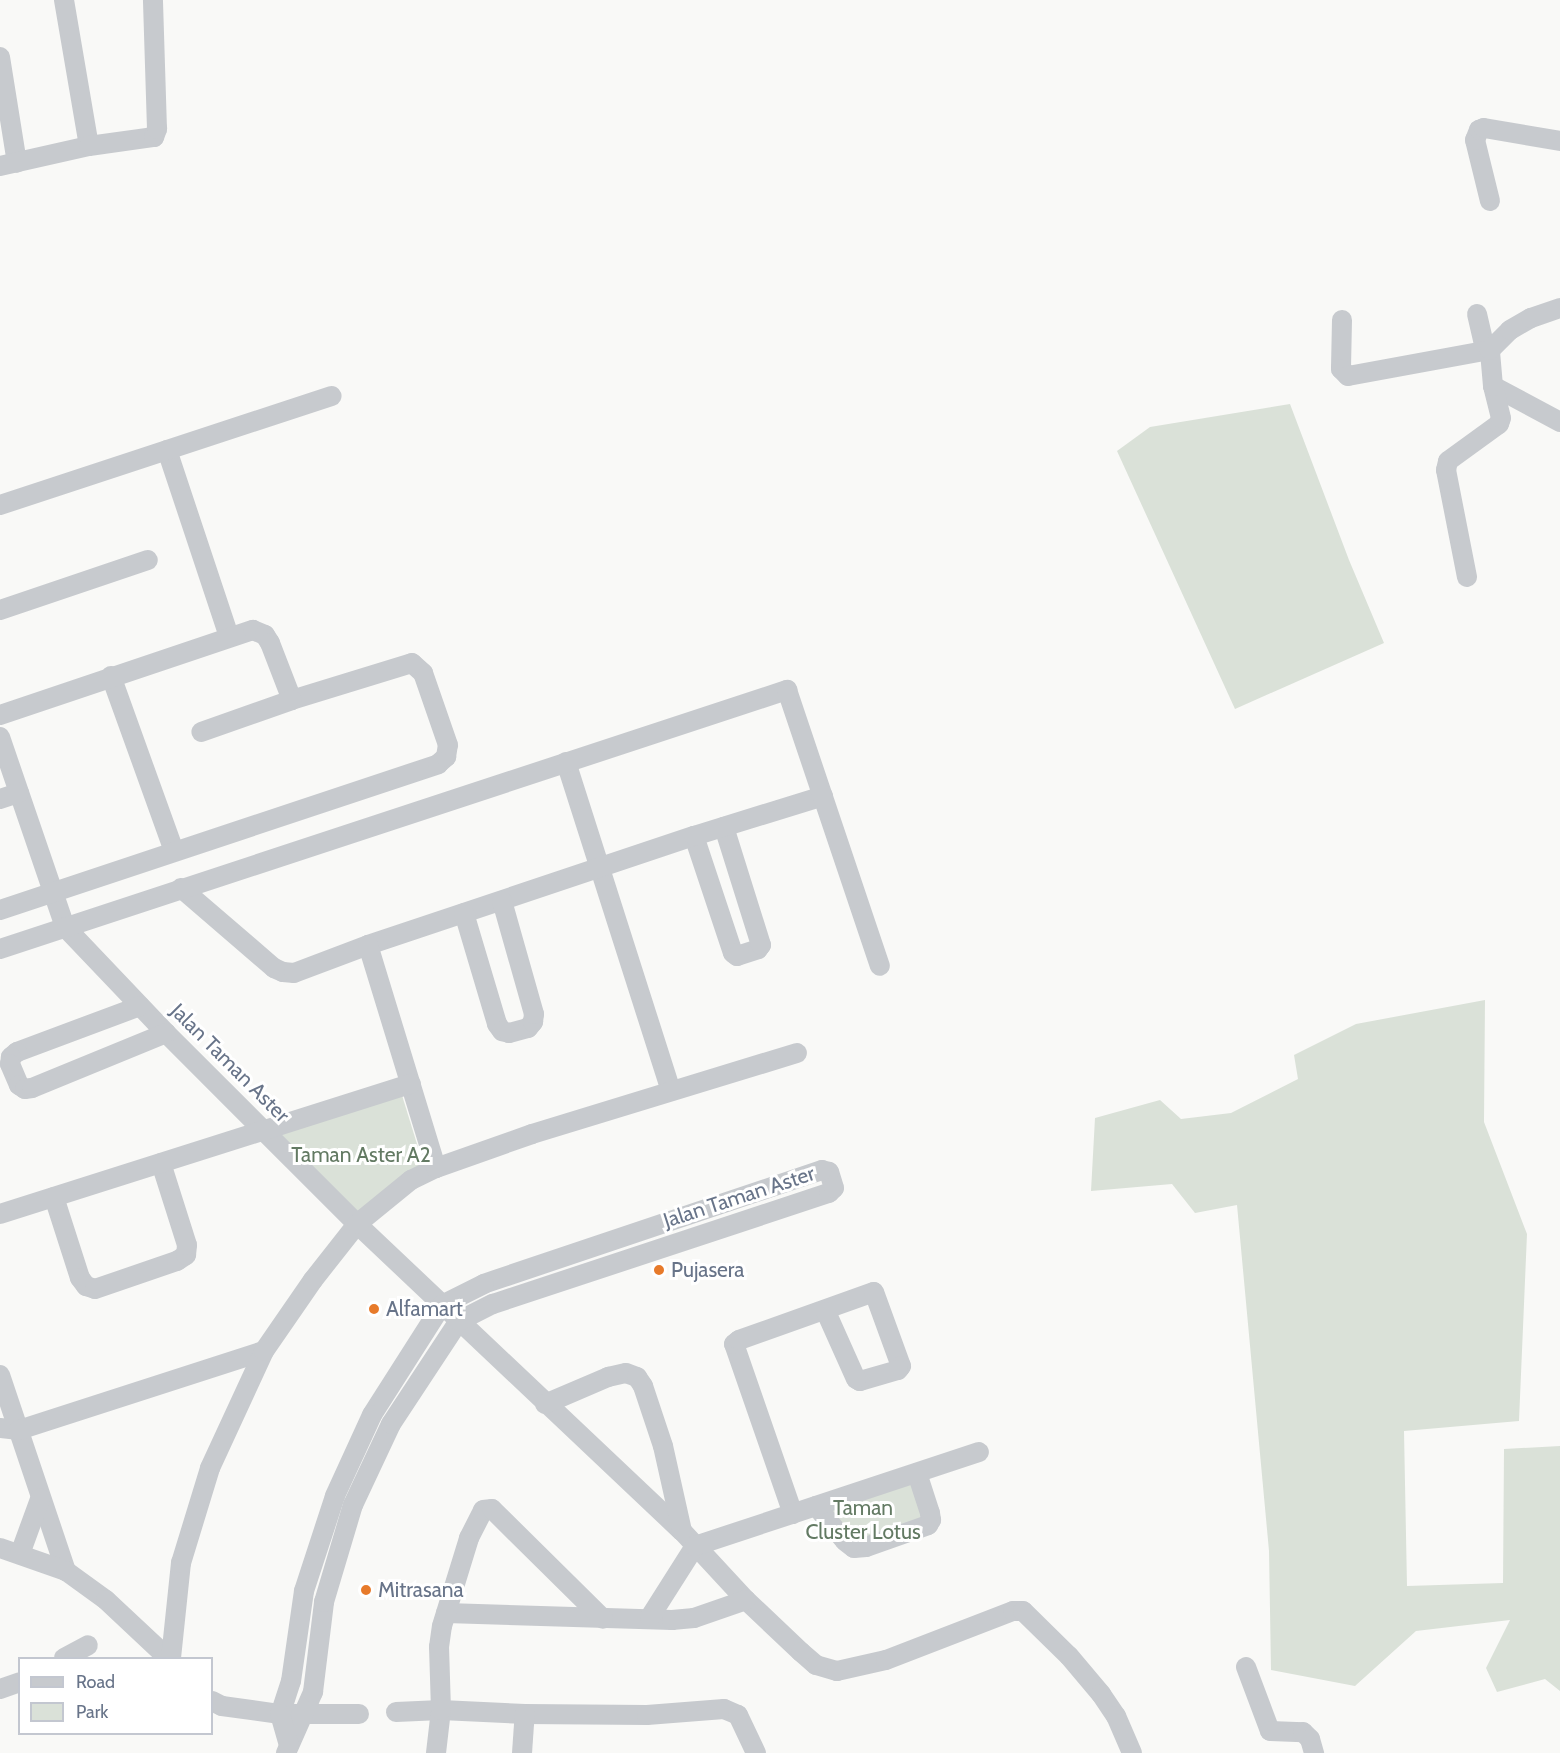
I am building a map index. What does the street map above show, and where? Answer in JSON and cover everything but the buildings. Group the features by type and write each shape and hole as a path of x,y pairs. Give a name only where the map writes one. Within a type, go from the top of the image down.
{"street":[{"path":"64,0 89,146"},
{"path":"0,57 8,165 89,146 151,139 156,134 153,0"},
{"path":"1490,201 1475,140 1479,130 1484,128 1560,141"},
{"path":"1342,320 1341,369 1348,376 1487,350 1521,324 1560,308"},
{"path":"1467,577 1446,470 1454,455 1499,424 1501,418 1477,314"},
{"path":"1493,386 1560,422"},
{"path":"0,505 332,396"},
{"path":"167,450 229,636"},
{"path":"0,610 148,560"},
{"path":"0,715 229,636 253,630 265,635 292,700"},
{"path":"0,910 438,764 446,757 447,745 423,673 412,663 292,700 201,732"},
{"path":"111,676 174,851"},
{"path":"0,949 787,690 880,966"},
{"path":"0,737 65,927"},
{"path":"566,762 671,1091"},
{"path":"0,799 19,792"},
{"path":"182,888 283,972 294,973 369,945 694,836 823,796"},
{"path":"694,836 733,953 737,956 758,949 761,945 724,827"},
{"path":"464,913 497,1024 502,1031 509,1033 528,1028 533,1022 534,1014 502,901"},
{"name":"Jalan Taman Aster","path":"65,927 166,1033 357,1224 682,1531 746,1600 816,1665 837,1671 886,1660 1013,1611 1023,1611 1069,1656 1101,1694 1116,1716 1132,1753"},
{"path":"369,945 436,1168"},
{"path":"140,1006 17,1052 11,1057 10,1064 19,1085 25,1089 32,1088 166,1033"},
{"path":"170,1657 181,1563 193,1517 210,1468 264,1351 313,1280 357,1224 411,1180 436,1168 532,1134 797,1053"},
{"path":"0,1214 411,1084"},
{"path":"54,1197 80,1278 86,1286 95,1289 177,1261 186,1255 187,1245 161,1163"},
{"name":"Jalan Taman Aster","path":"442,1305 495,1281 822,1170 829,1172 834,1188 829,1193 493,1304 459,1321"},
{"path":"793,1514 734,1344 749,1336 826,1312 874,1292 901,1366 898,1370 856,1379 826,1312"},
{"path":"288,1749 280,1714 291,1681 304,1591 335,1496 372,1414 442,1305"},
{"path":"288,1749 306,1713 313,1692 324,1602 353,1505 391,1424 459,1321"},
{"path":"10,1429 264,1351"},
{"path":"545,1404 608,1377 626,1373 637,1377 644,1386 663,1446 682,1531"},
{"path":"0,1376 10,1429 40,1499 66,1571"},
{"path":"650,1617 695,1546 979,1452"},
{"path":"816,1506 845,1541 854,1548 920,1528 928,1525 931,1520 916,1473"},
{"path":"20,1554 40,1499"},
{"path":"436,1753 441,1710 440,1647 446,1613 476,1521 483,1510 492,1509 603,1619"},
{"path":"0,1548 66,1571 106,1600 168,1657"},
{"path":"446,1613 603,1619 650,1617 672,1620 694,1618 746,1600"},
{"path":"67,1657 88,1645"},
{"path":"1246,1667 1270,1731 1303,1732 1310,1739 1314,1753"},
{"path":"0,1689 18,1683"},
{"path":"213,1702 222,1706 280,1714 359,1714"},
{"path":"396,1712 441,1710 525,1714 647,1715 724,1709 738,1715 756,1753"},
{"path":"522,1753 525,1714"}],"green space":[{"path":"1290,404 1349,560 1384,643 1235,709 1117,451 1150,427"},
{"path":"1485,1000 1484,1122 1527,1234 1519,1421 1404,1431 1407,1586 1503,1583 1504,1449 1560,1446 1560,1691 1545,1679 1497,1692 1486,1668 1510,1620 1416,1631 1355,1686 1271,1670 1269,1551 1237,1205 1195,1213 1172,1184 1091,1191 1095,1118 1160,1100 1181,1119 1231,1113 1298,1079 1294,1055 1356,1024"},
{"name":"Taman Aster A2","path":"401,1092 425,1170 358,1219 267,1133"},
{"name":"Taman Cluster Lotus","path":"914,1478 927,1521 856,1545 821,1508"}],"place":[{"name":"Pujasera","path":"659,1270"},
{"name":"Alfamart","path":"374,1309"},
{"name":"Mitrasana","path":"366,1590"}]}
